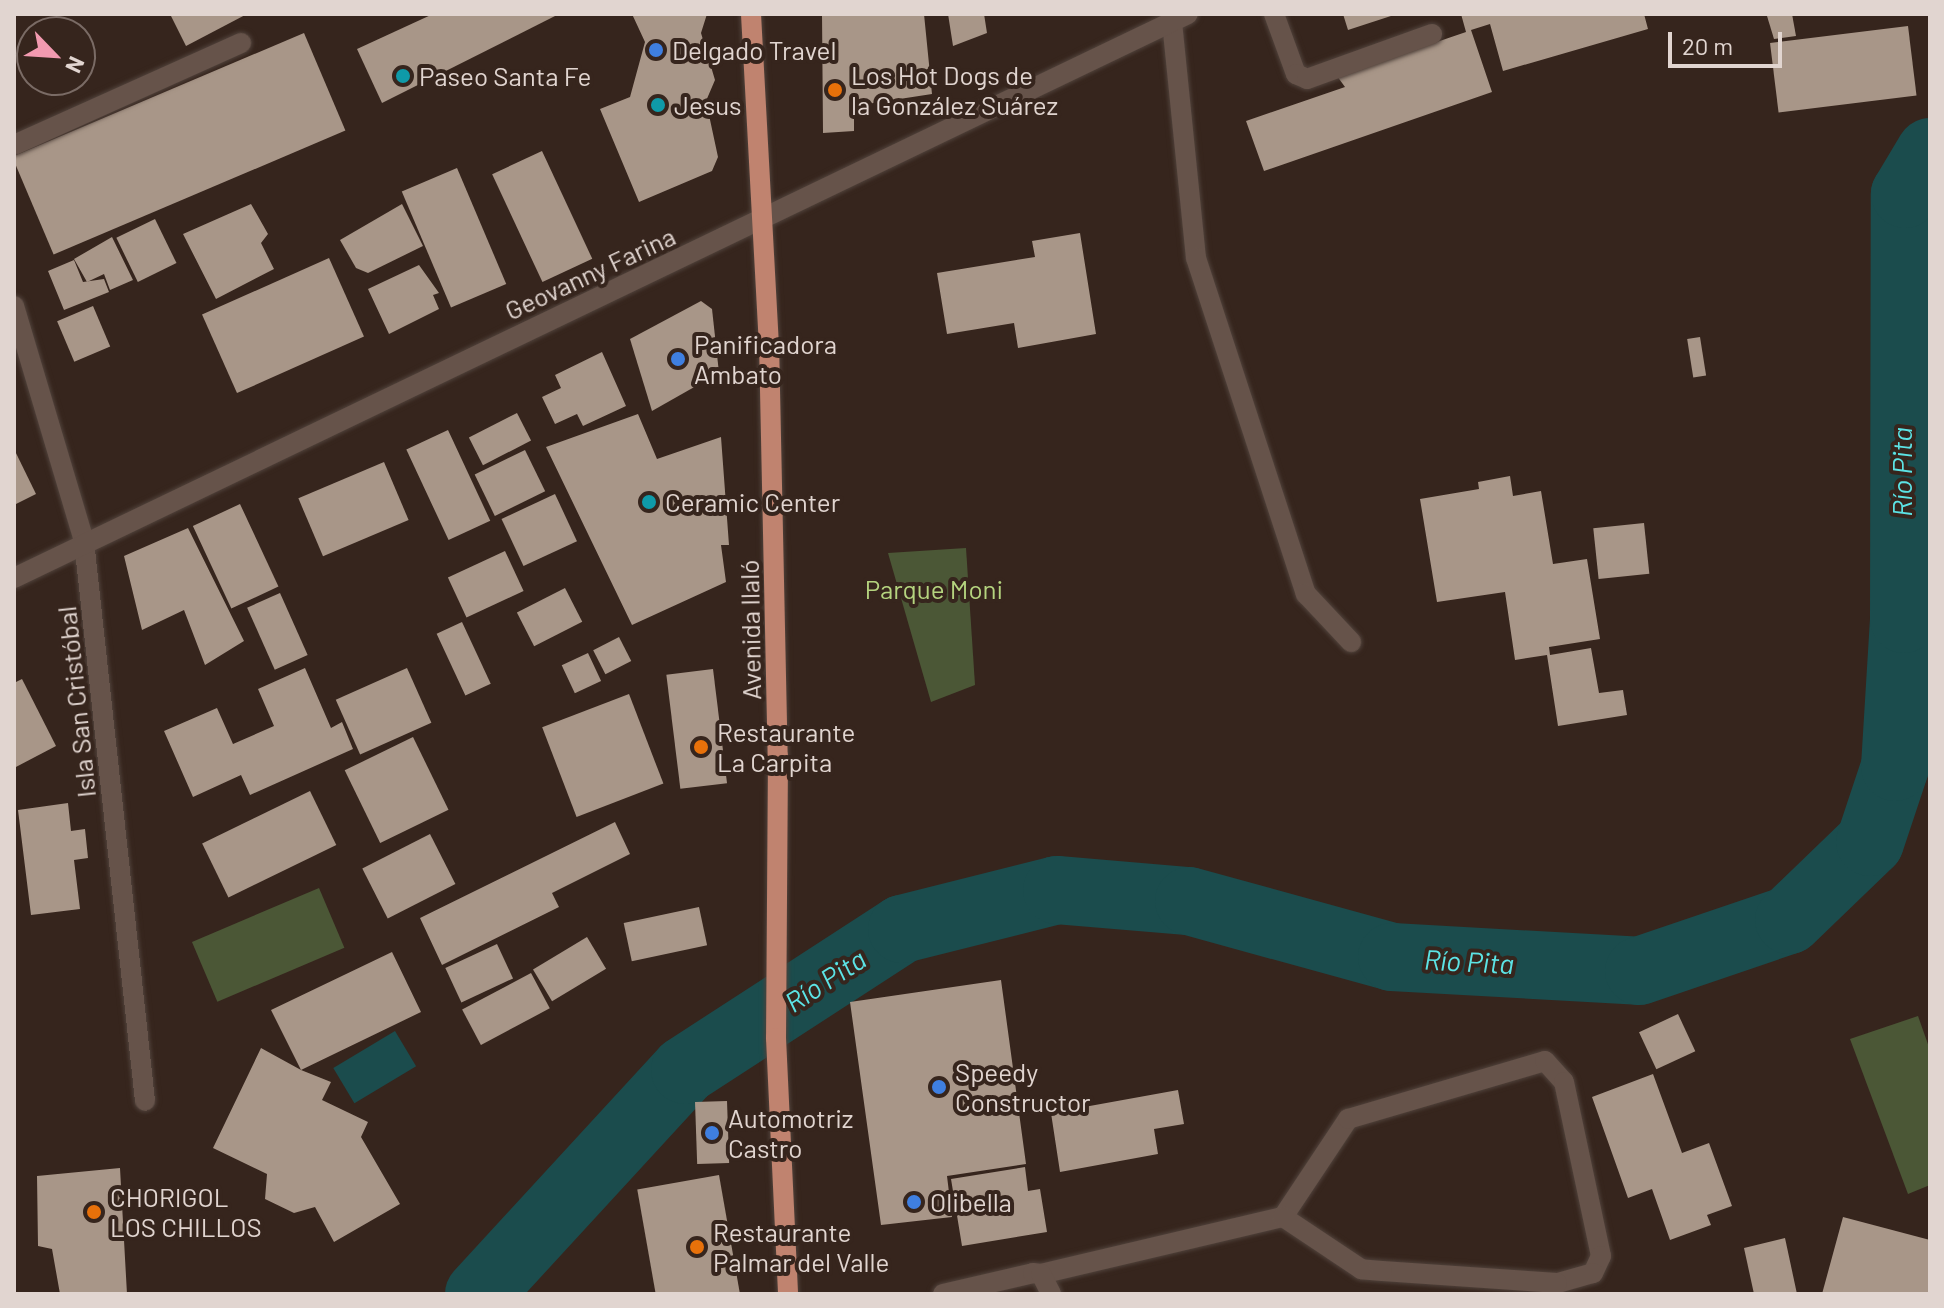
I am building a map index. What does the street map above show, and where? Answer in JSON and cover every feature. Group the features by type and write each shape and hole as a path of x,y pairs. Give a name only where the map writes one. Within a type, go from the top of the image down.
{"main road":[{"name":"Avenida Ilaló","path":"751,14 764,219 778,756 776,1038 788,1294"}],"street":[{"path":"1274,14 1296,74 1307,79 1432,34"},
{"name":"Geovanny Farina","path":"14,578 84,541 1180,18"},
{"path":"1180,18 1196,258 1306,594 1351,642"},
{"path":"14,145 241,43"},
{"name":"Isla San Cristóbal","path":"14,306 84,541 145,1101"},
{"path":"943,1294 1283,1217 1348,1119 1545,1061 1564,1082 1601,1256 1593,1273 1557,1283 1361,1269 1283,1217"},
{"path":"1041,1274 1051,1294"}],"green space":[{"name":"Parque Moni","path":"966,548 975,685 931,702 888,553"},
{"path":"319,888 344,948 217,1002 192,942"},
{"path":"1918,1016 1930,1050 1930,1185 1908,1194 1850,1039"}],"water":[{"path":"395,1031 416,1066 354,1103 333,1068"}],"building":[{"path":"170,14 247,14 186,46"},
{"name":"Paseo Santa Fe","path":"433,14 559,14 382,103 357,49"},
{"name":"Jesus","path":"632,14 707,14 701,33 715,80 706,101 718,157 712,171 639,202 600,109 630,97 645,42"},
{"path":"822,14 924,14 932,94 854,106 854,131 823,133"},
{"path":"948,14 984,14 987,33 953,46"},
{"path":"1343,14 1394,14 1394,15 1348,30"},
{"path":"1461,14 1644,14 1648,29 1503,71 1490,24 1471,30 1492,92 1264,171 1246,121 1345,87 1337,76 1466,32"},
{"path":"1792,14 1796,36 1774,39 1767,16"},
{"path":"1908,26 1917,95 1779,112 1770,43"},
{"path":"304,33 345,131 54,254 14,156"},
{"path":"542,151 592,259 542,282 492,174"},
{"path":"457,168 506,284 451,307 402,191"},
{"path":"251,204 268,234 261,243 274,269 216,299 183,234"},
{"path":"402,204 423,246 368,273 356,268 340,240"},
{"path":"155,219 176,263 138,282 116,238"},
{"path":"1080,233 1096,334 1018,348 1014,323 947,334 937,273 1035,257 1032,241"},
{"path":"112,237 133,280 110,290 104,274 87,282 74,259"},
{"path":"329,258 364,337 237,393 202,315"},
{"path":"74,260 83,282 104,279 109,292 64,310 48,271"},
{"path":"419,265 439,293 433,295 439,309 389,334 368,289"},
{"path":"701,301 712,309 719,373 652,411 630,339"},
{"path":"93,306 110,347 74,362 57,321"},
{"path":"1700,337 1706,376 1693,378 1687,339"},
{"path":"602,352 626,406 583,426 577,414 555,424 542,397 561,388 555,375"},
{"path":"517,413 531,441 483,465 469,438"},
{"name":"Ceramic Center","path":"638,414 657,459 721,437 729,545 721,545 726,582 632,625 546,447"},
{"path":"448,430 490,521 449,540 406,449"},
{"path":"14,449 36,494 14,505"},
{"path":"525,450 545,491 495,516 475,475"},
{"path":"384,462 409,520 323,556 298,498"},
{"path":"1510,476 1513,496 1541,491 1553,564 1587,559 1600,639 1549,647 1550,655 1591,648 1599,693 1623,690 1627,715 1558,726 1547,655 1515,660 1505,592 1437,602 1420,499 1479,489 1478,482"},
{"path":"555,494 577,541 524,566 502,519"},
{"path":"240,504 278,586 231,608 193,526"},
{"path":"1644,523 1649,574 1599,579 1593,528"},
{"path":"188,528 244,641 205,665 184,610 142,630 124,556"},
{"path":"505,551 524,591 466,618 448,578"},
{"path":"565,588 582,622 534,646 517,613"},
{"path":"280,593 308,655 275,670 247,608"},
{"path":"462,622 491,684 465,695 437,634"},
{"path":"619,637 631,661 605,674 593,650"},
{"path":"588,653 601,681 575,693 562,665"},
{"path":"305,668 331,728 342,722 353,749 250,795 241,775 193,797 164,731 217,708 233,744 274,726 258,689"},
{"path":"407,668 431,723 360,755 336,700"},
{"path":"713,669 727,783 680,789 666,675"},
{"path":"22,679 56,746 14,768 14,683"},
{"path":"629,694 663,784 577,817 542,727"},
{"path":"413,737 449,810 380,843 345,770"},
{"path":"310,791 336,845 228,898 202,844"},
{"path":"68,803 71,831 85,829 88,858 74,860 80,909 31,915 18,810"},
{"path":"615,822 630,854 552,893 559,907 442,965 420,918"},
{"path":"430,834 455,884 388,918 362,869"},
{"path":"699,907 707,945 632,961 624,923"},
{"path":"587,937 606,969 552,1001 533,969"},
{"path":"497,944 513,978 461,1003 445,968"},
{"path":"392,952 421,1012 301,1070 271,1010"},
{"path":"531,973 550,1008 481,1045 462,1010"},
{"name":"Speedy Constructor","path":"1001,980 1026,1164 947,1176 952,1217 881,1225 850,1002"},
{"path":"1678,1014 1695,1051 1656,1069 1639,1032"},
{"path":"261,1048 331,1082 322,1100 368,1122 361,1137 400,1204 334,1242 315,1207 294,1213 265,1199 267,1174 213,1148"},
{"path":"1653,1074 1682,1153 1709,1143 1732,1206 1707,1215 1711,1225 1670,1240 1652,1189 1628,1198 1592,1097"},
{"path":"1178,1090 1184,1124 1154,1129 1158,1154 1060,1172 1051,1113"},
{"name":"Automotriz Castro","path":"727,1101 729,1163 697,1164 695,1102"},
{"path":"1025,1167 1028,1191 1040,1189 1047,1232 962,1246 951,1179"},
{"path":"120,1168 127,1294 60,1294 52,1249 38,1246 37,1176"},
{"path":"719,1175 740,1294 656,1294 637,1189"},
{"path":"1843,1217 1930,1240 1930,1294 1822,1294"},
{"path":"1785,1238 1797,1294 1754,1294 1744,1248"}],"waterway":[{"name":"Río Pita","path":"479,1294 685,1070 902,929 1057,890 1189,901 1392,957 1639,971 1789,920 1870,842 1895,767 1904,619 1905,194 1930,152"}],"place":[{"name":"Delgado Travel","path":"656,50"},
{"name":"Paseo Santa Fe","path":"403,76"},
{"name":"Los Hot Dogs de la González Suárez","path":"835,90"},
{"name":"Jesus","path":"658,105"},
{"name":"Panificadora Ambato","path":"678,359"},
{"name":"Ceramic Center","path":"649,502"},
{"name":"Restaurante La Carpita","path":"701,747"},
{"name":"Speedy Constructor","path":"939,1087"},
{"name":"Automotriz Castro","path":"712,1133"},
{"name":"Olibella","path":"914,1202"},
{"name":"CHORIGOL LOS CHILLOS","path":"94,1212"},
{"name":"Restaurante Palmar del Valle","path":"697,1247"}]}
